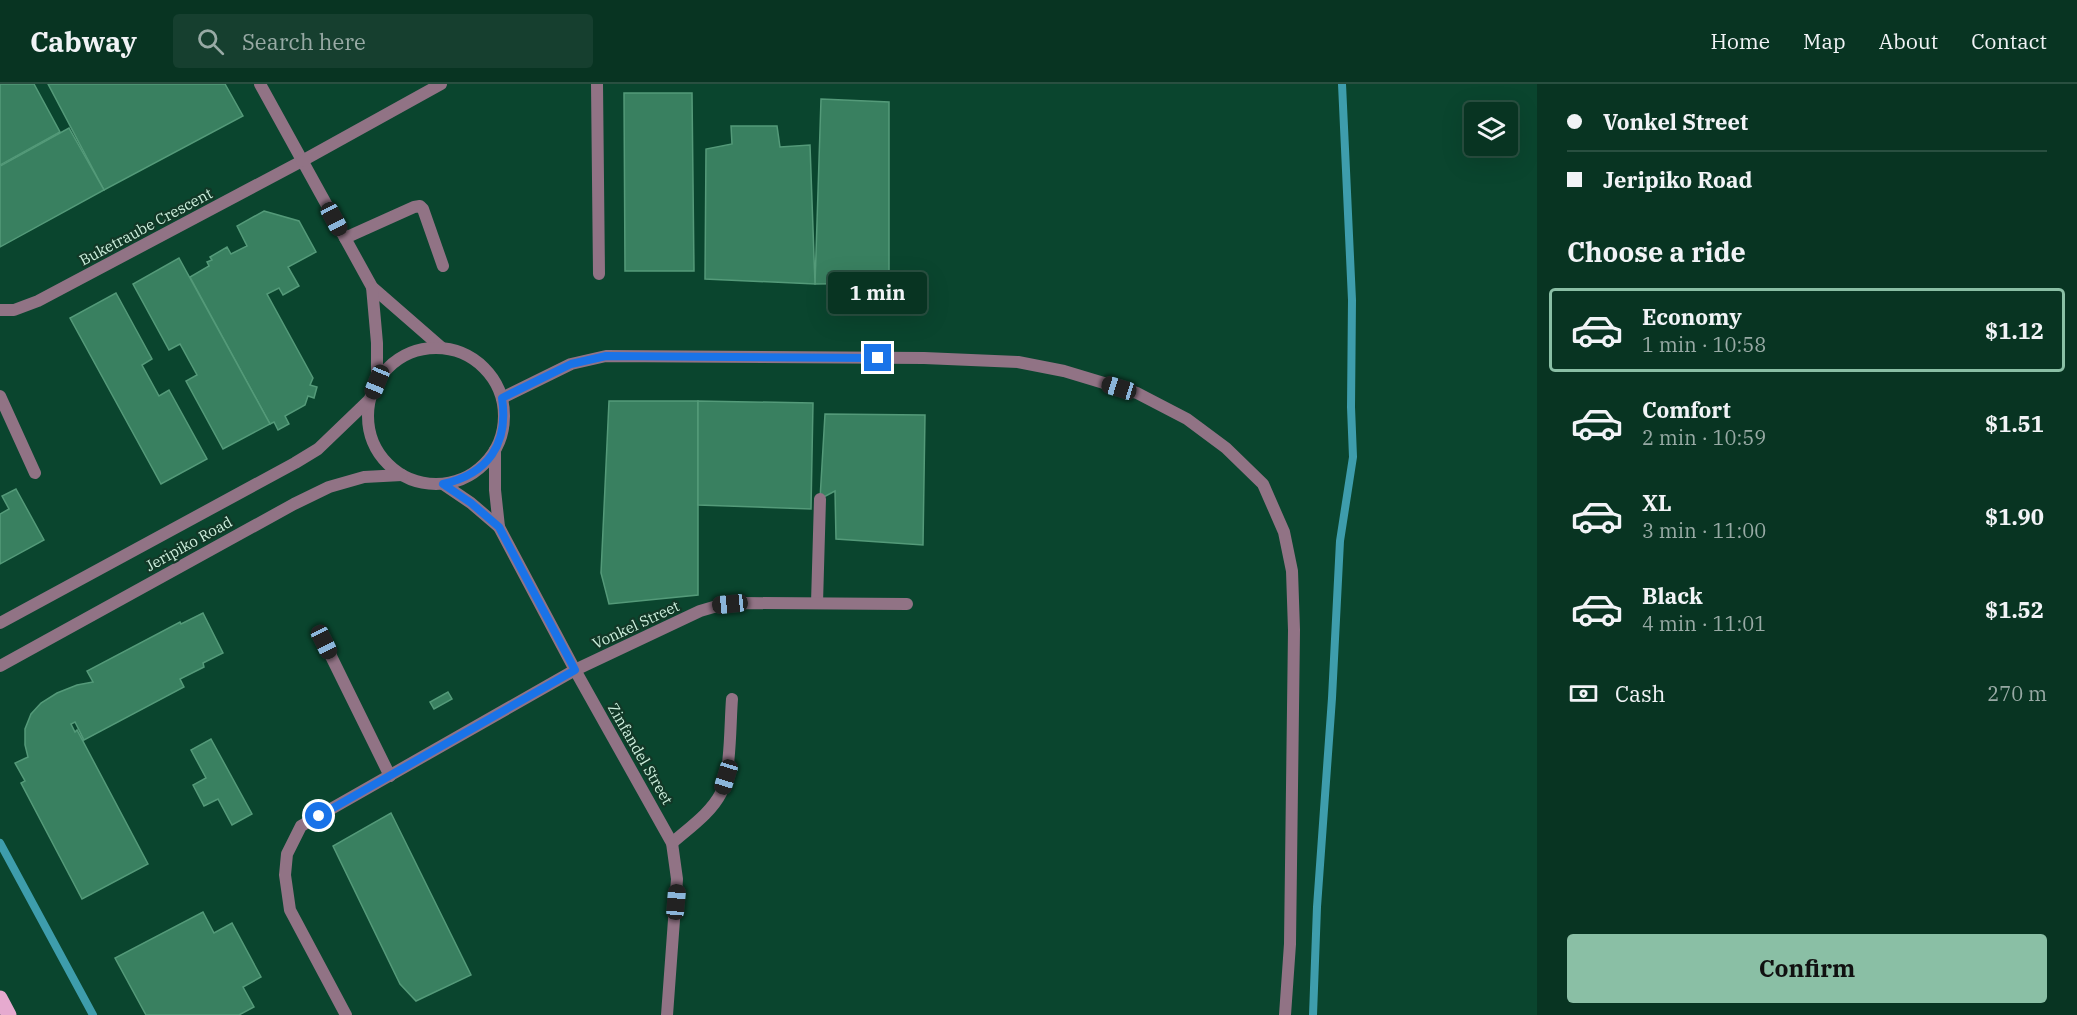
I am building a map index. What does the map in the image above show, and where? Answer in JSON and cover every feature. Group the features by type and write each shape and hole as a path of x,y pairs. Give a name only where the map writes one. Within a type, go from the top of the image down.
{"main road":[{"path":"0,998 9,1015"}],"street":[{"path":"260,84 372,287 442,348"},
{"name":"Buketraube Crescent","path":"0,310 14,310 39,301 441,84"},
{"path":"597,84 600,273"},
{"path":"345,238 420,206 443,266"},
{"path":"372,287 377,343 377,382"},
{"path":"442,348 463,353 480,363 494,379 502,398 505,416 502,434 495,450 473,473 458,480 443,484 422,482 402,475 385,461 373,443 368,422 369,400 377,382 388,367 405,355 423,349 442,348"},
{"path":"502,398 571,364 606,356 924,358 1018,362 1064,371 1137,393 1187,419 1226,448 1263,484 1284,532 1292,572 1294,630 1290,944 1285,1015"},
{"path":"0,396 35,473"},
{"name":"Jeripiko Road","path":"0,623 295,463 318,449 369,400"},
{"name":"Zinfandel Street","path":"495,450 495,490 499,527"},
{"name":"Jeripiko Road","path":"0,666 311,495 364,477 402,475"},
{"name":"Zinfandel Street","path":"443,484 471,503 499,527 575,670 672,843 678,879 667,1015"},
{"path":"818,603 820,499"},
{"name":"Vonkel Street","path":"346,1015 290,910 285,875 287,854 301,826 575,670 700,611 742,603 907,604"},
{"path":"324,642 390,776"},
{"path":"672,843 707,812 721,793 726,777 732,699"}],"building":[{"path":"0,84 34,84 60,132 0,165"},
{"path":"48,84 225,84 243,116 104,190"},
{"path":"624,93 692,93 694,271 625,271"},
{"path":"821,99 889,102 889,283 815,284"},
{"path":"731,126 777,126 780,147 810,145 815,284 705,279 706,149 732,144"},
{"path":"69,128 104,190 0,247 0,166"},
{"path":"264,211 299,221 316,252 288,267 299,286 283,295 279,288 267,294 313,378 310,385 317,387 314,398 308,396 305,405 285,416 289,424 278,430 274,422 270,424 190,277 209,266 207,262 212,260 210,257 227,247 231,254 247,246 237,226"},
{"path":"179,258 270,424 223,449 186,381 197,375 180,344 169,350 133,284"},
{"path":"116,293 152,359 142,365 159,396 169,390 207,459 161,484 70,318"},
{"path":"609,401 698,401 698,595 609,604 601,573"},
{"path":"698,401 813,403 811,509 698,505"},
{"path":"825,414 925,415 923,545 836,539 835,491 820,499"},
{"path":"16,489 44,540 0,564 0,514 9,509 2,496"},
{"path":"203,613 223,653 203,663 204,667 180,679 184,687 84,740 75,722 71,724 75,732 77,730 148,864 82,899 21,783 25,781 15,763 28,757 25,729 31,714 41,703 57,693 77,685 93,682 87,671 180,622 181,624"},
{"path":"448,692 452,699 434,709 430,702"},
{"path":"211,739 252,814 232,825 218,799 204,806 193,785 206,778 191,750"},
{"path":"391,813 471,975 416,1001 400,984 333,846"},
{"path":"203,912 214,933 232,923 261,977 243,987 254,1007 239,1015 146,1015 115,958"}],"waterway":[{"path":"1313,1015 1317,907 1332,698 1340,541 1353,457 1352,300 1342,84"},
{"path":"0,843 93,1015"}],"route":[{"path":"319,816 575,670 499,527 471,503 443,484 473,473 495,450 502,434 505,416 502,398 571,364 606,356 878,358"}]}
